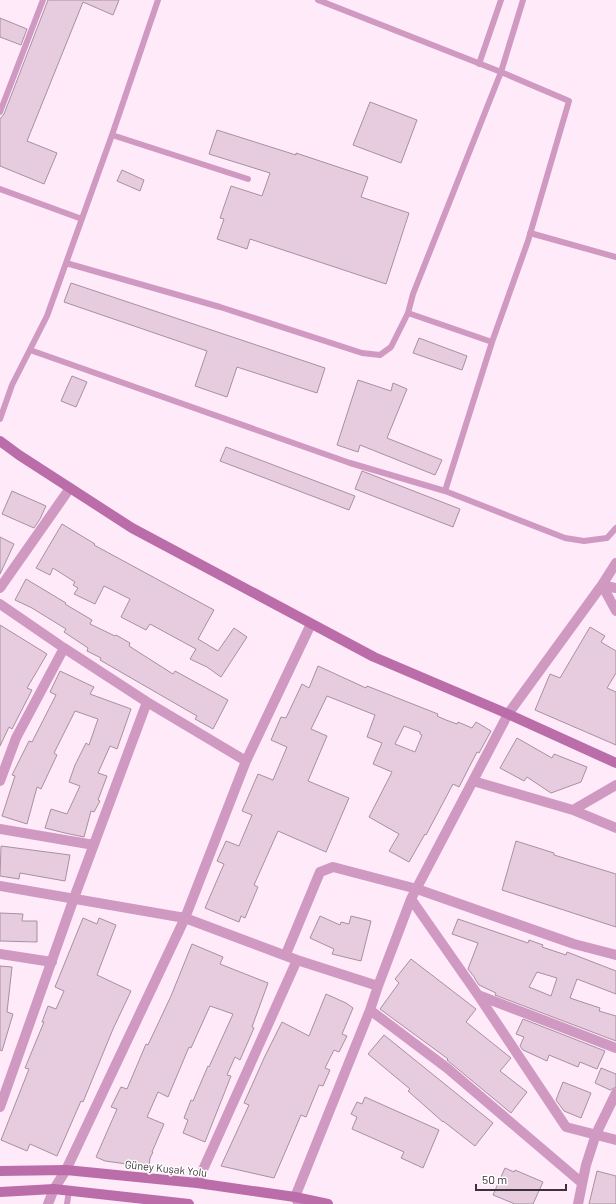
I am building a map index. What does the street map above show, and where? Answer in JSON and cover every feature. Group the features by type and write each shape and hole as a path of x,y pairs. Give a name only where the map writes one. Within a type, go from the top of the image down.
{"main road":[{"path":"0,441 18,455 132,528 374,657 616,762"},
{"name":"Güney Kuşak Yolu","path":"0,1170 66,1170 197,1183 297,1201 328,1204"},
{"path":"0,1192 54,1189 189,1204"}],"street":[{"path":"0,588 70,488"},
{"path":"297,1201 411,899 508,714 602,585 616,563"},
{"path":"602,585 616,588"},
{"path":"602,585 616,611"},
{"path":"0,604 147,702 246,761"},
{"path":"48,1204 54,1189 66,1170 185,918 246,761 311,624"},
{"path":"0,781 16,738 64,648"},
{"path":"0,1107 74,898 147,702"},
{"path":"473,781 573,810 616,828"},
{"path":"573,810 616,785"},
{"path":"0,828 94,845"},
{"path":"286,954 320,872 334,867 417,889 574,944 616,955"},
{"path":"0,886 185,918 286,954 298,960 378,986"},
{"path":"411,899 478,995 566,1127 616,1140"},
{"path":"0,954 52,962"},
{"path":"197,1183 298,960"},
{"path":"478,995 616,1048"},
{"path":"370,1010 447,1068 582,1182"},
{"path":"578,1204 582,1182 596,1134 616,1093"}],"lane":[{"path":"0,112 43,0"},
{"path":"0,419 12,385 47,316 112,136 158,0"},
{"path":"318,0 501,72 569,101 530,233 492,342 445,491"},
{"path":"479,64 501,0"},
{"path":"66,263 220,307 362,352 380,355 391,347 408,313 413,294 501,72 523,0"},
{"path":"112,136 248,179"},
{"path":"0,189 82,219"},
{"path":"530,233 616,257"},
{"path":"408,313 492,342"},
{"path":"30,350 350,463 445,491 565,538 584,541 607,538 616,528"},
{"path":"67,1204 69,1191"}],"building":[{"path":"48,0 119,0 113,15 83,2 27,141 57,153 44,184 0,166 0,119 4,114"},
{"path":"0,18 27,29 21,45 0,37"},
{"path":"370,102 417,120 401,163 353,145"},
{"path":"217,130 296,155 296,153 368,177 361,197 409,213 386,284 250,239 247,249 217,239 224,219 220,218 231,186 262,196 270,173 209,154"},
{"path":"122,170 144,180 140,191 117,181"},
{"path":"71,283 325,368 317,393 237,367 227,397 195,386 207,351 64,302"},
{"path":"419,338 467,356 462,370 413,353"},
{"path":"72,376 87,382 76,407 61,401"},
{"path":"358,380 391,391 393,383 407,389 387,438 442,460 435,475 360,445 358,452 337,445"},
{"path":"226,447 355,496 349,510 220,461"},
{"path":"362,471 460,509 453,527 355,489"},
{"path":"12,491 46,506 34,528 2,514"},
{"path":"62,524 95,544 94,545 214,610 198,639 218,651 234,628 247,637 221,677 207,667 190,659 196,649 150,624 146,630 121,617 130,599 104,586 95,604 74,594 78,588 73,585 75,582 53,568 50,575 36,568"},
{"path":"0,537 14,544 0,574"},
{"path":"26,579 92,620 90,624 115,636 116,635 130,643 129,646 173,674 175,671 228,700 213,729 195,719 197,716 100,660 101,658 87,651 88,648 64,632 66,629 32,608 15,600"},
{"path":"0,625 47,654 27,688 32,690 12,729 9,727 0,746"},
{"path":"590,627 605,636 601,642 616,651 616,673 607,688 616,692 616,745 535,710 550,674 560,678"},
{"path":"318,666 366,688 367,686 438,714 437,716 446,720 457,724 458,722 472,728 476,722 491,731 479,753 477,752 459,787 453,784 426,835 425,834 409,862 389,851 399,834 369,817 392,772 373,764 382,743 367,737 375,715 327,696 311,729 327,736 308,781 349,798 326,852 278,831 254,885 258,887 245,918 241,916 239,922 205,908 224,864 217,861 226,841 239,846 252,815 242,811 258,774 273,780 287,747 271,740 281,717 286,718 302,684 309,688","holes":["404,726 420,732 422,735 415,752 395,744"]},
{"path":"60,671 94,687 90,694 131,709 117,749 110,746 98,773 107,776 98,800 100,801 94,812 91,811 84,837 45,828 51,809 67,814 80,786 69,782 75,765 86,743 89,745 98,719 75,711 54,753 57,755 41,789 37,787 27,824 2,816 15,776 12,775 29,741 32,742 56,695 50,692"},
{"path":"517,738 552,758 554,754 587,767 581,782 551,793 527,777 524,781 500,768"},
{"path":"516,841 554,853 554,855 616,874 616,927 502,890"},
{"path":"1,846 70,855 65,881 20,873 19,879 0,876"},
{"path":"0,913 23,914 22,921 37,921 37,942 0,941"},
{"path":"320,916 340,925 341,922 349,924 351,916 371,921 361,961 332,954 334,949 310,938"},
{"path":"83,918 97,924 99,918 116,925 97,975 131,991 113,1029 83,1102 81,1101 57,1156 30,1144 27,1151 1,1140 29,1069 25,1068 44,1022 42,1022 48,1006 56,1009 64,991 55,987"},
{"path":"458,919 528,943 529,940 543,945 542,947 566,955 567,952 616,971 616,994 577,979 570,998 600,1008 599,1011 616,1016 616,1041 495,995 496,993 479,985 468,969 478,943 452,934","holes":["537,972 557,978 551,996 529,987"]},
{"path":"192,944 223,957 220,964 268,983 252,1027 254,1028 240,1060 235,1057 227,1075 231,1076 205,1142 183,1133 188,1120 184,1118 191,1100 193,1101 233,1014 210,1006 191,1048 189,1047 168,1097 158,1092 147,1117 164,1124 152,1152 149,1167 105,1161 96,1157 117,1109 111,1107 121,1087 127,1089 146,1044 148,1045 171,996"},
{"path":"411,959 476,1009 466,1022 511,1058 500,1071 527,1092 511,1113 447,1060 448,1059 380,1009 399,983 395,979"},
{"path":"0,966 12,967 7,1012 13,1014 2,1051 0,1050"},
{"path":"326,994 346,1003 353,1008 342,1034 347,1036 339,1052 334,1050 325,1068 330,1070 323,1086 319,1085 306,1117 301,1115 274,1178 221,1166 249,1105 244,1103 282,1022 309,1036"},
{"path":"523,1019 605,1051 597,1069 580,1062 578,1067 549,1055 547,1061 523,1050 520,1046 524,1037 516,1034"},
{"path":"384,1035 493,1123 475,1146 443,1122 408,1091 410,1089 368,1054"},
{"path":"601,1068 616,1074 616,1087 610,1090 595,1083"},
{"path":"563,1082 591,1093 581,1118 564,1111 556,1100"},
{"path":"365,1097 439,1130 423,1168 401,1158 404,1152 352,1129 357,1117 351,1114 357,1102 362,1104"},
{"path":"505,1168 514,1172 515,1170 543,1182 533,1204 515,1204 493,1195"},
{"path":"597,1171 616,1176 616,1204 589,1204"}]}
